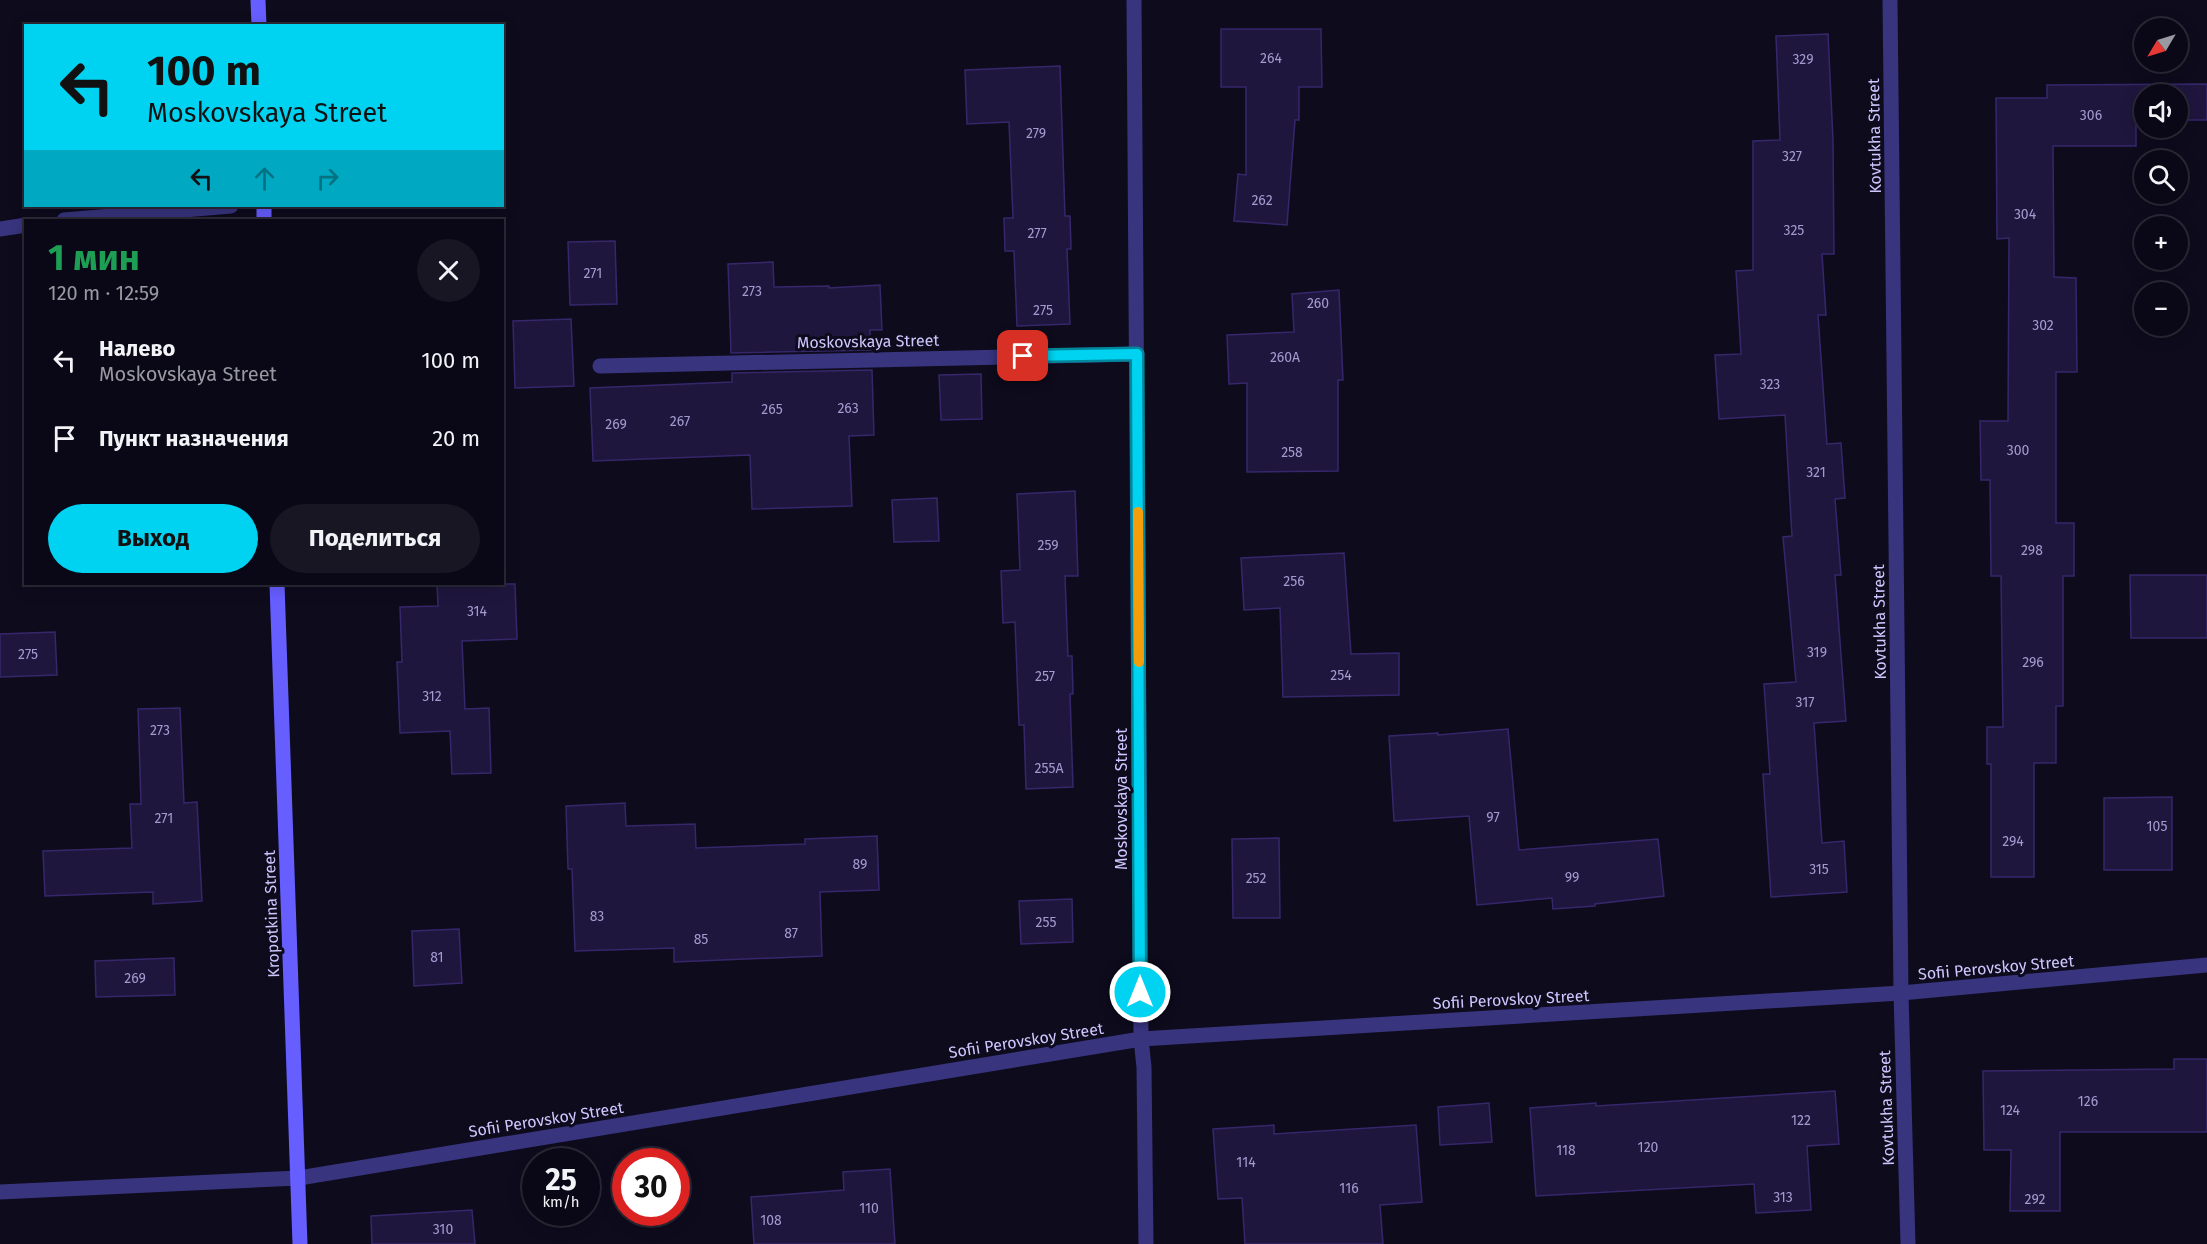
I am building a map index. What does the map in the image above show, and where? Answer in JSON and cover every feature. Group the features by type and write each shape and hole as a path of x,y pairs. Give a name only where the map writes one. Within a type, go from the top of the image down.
{"main road":[{"path":"258,0 259,24"},
{"name":"Kropotkina Street","path":"277,585 300,1244"}],"street":[{"name":"Moskovskaya Street","path":"1134,0 1141,1039 1144,1067 1146,1244"},
{"name":"Kovtukha Street","path":"1890,0 1901,993 1908,1244"},
{"path":"76,219 219,207"},
{"path":"0,229 24,225"},
{"name":"Moskovskaya Street","path":"600,366 1137,354"},
{"name":"Sofii Perovskoy Street","path":"0,1192 299,1178 1141,1039 1901,993 2207,966"}],"building":[{"path":"1221,29 1321,29 1322,87 1299,87 1299,120 1295,120 1287,225 1234,221 1238,174 1246,175 1246,87 1221,87"},
{"path":"1828,34 1833,140 1834,254 1822,254 1826,315 1818,315 1827,444 1841,443 1845,498 1835,499 1841,575 1835,575 1846,721 1814,723 1822,843 1844,841 1847,892 1771,897 1763,774 1770,774 1764,684 1796,682 1783,537 1792,536 1785,415 1719,419 1715,355 1741,354 1736,271 1753,270 1753,141 1780,140 1776,36"},
{"path":"1060,66 1065,216 1070,216 1071,249 1067,249 1070,324 1017,326 1014,251 1005,251 1004,218 1013,218 1009,122 967,124 965,70"},
{"path":"2134,84 2136,146 2053,146 2054,277 2076,278 2077,372 2056,372 2056,523 2074,523 2074,576 2063,576 2063,706 2056,706 2056,763 2034,763 2034,877 1991,877 1991,764 1987,764 1987,727 2003,727 2001,576 1991,576 1990,480 1981,480 1980,421 2008,421 2009,238 1997,239 1996,98 2047,98 2047,85"},
{"path":"2188,84 2207,84 2207,120 2188,120"},
{"path":"615,241 617,304 570,305 568,242"},
{"path":"773,262 774,287 829,286 829,288 880,285 882,330 870,330 871,350 731,353 728,264"},
{"path":"1339,290 1343,380 1338,380 1338,471 1247,472 1247,383 1229,384 1227,335 1294,332 1292,294"},
{"path":"571,319 574,386 515,388 513,321"},
{"path":"872,370 874,435 849,436 852,506 752,509 750,455 593,461 590,388 732,382 732,373"},
{"path":"981,374 982,419 941,420 939,375"},
{"path":"1075,491 1078,576 1065,576 1068,656 1072,656 1073,694 1070,694 1073,787 1026,789 1024,725 1019,725 1015,622 1003,623 1001,571 1020,570 1017,494"},
{"path":"937,498 939,541 894,542 892,500"},
{"path":"1344,553 1351,654 1399,653 1399,695 1283,697 1280,608 1244,610 1241,558"},
{"path":"2130,575 2207,575 2207,638 2131,638"},
{"path":"515,584 517,639 462,641 465,709 489,708 491,773 452,774 450,731 400,733 397,662 402,662 400,607 438,606 437,585"},
{"path":"55,632 57,675 0,677 0,634"},
{"path":"180,708 184,803 197,802 202,901 153,904 153,892 45,896 43,851 132,848 130,804 141,804 138,709"},
{"path":"1508,729 1519,850 1658,839 1664,896 1595,904 1595,906 1553,909 1552,898 1477,905 1469,816 1394,821 1389,736 1438,733 1438,735"},
{"path":"2172,797 2172,870 2104,870 2104,798"},
{"path":"625,803 626,826 695,824 696,848 805,844 805,839 877,836 879,890 820,892 822,956 674,962 674,948 575,951 572,869 568,869 566,806"},
{"path":"1279,838 1280,918 1233,918 1232,839"},
{"path":"1072,899 1073,942 1021,944 1019,901"},
{"path":"459,929 462,983 414,986 412,931"},
{"path":"174,958 175,995 96,997 95,961"},
{"path":"2174,1059 2207,1059 2207,1132 2060,1132 2060,1211 2010,1211 2011,1150 1984,1150 1983,1071 2174,1069"},
{"path":"1835,1091 1839,1144 1807,1146 1811,1210 1756,1213 1754,1184 1536,1196 1530,1108"},
{"path":"1489,1103 1492,1142 1440,1145 1438,1107"},
{"path":"1274,1125 1274,1134 1416,1125 1422,1202 1380,1205 1383,1244 1245,1244 1242,1198 1218,1199 1213,1129"},
{"path":"890,1169 895,1244 754,1244 751,1197 844,1190 843,1172"},
{"path":"472,1210 475,1244 372,1244 371,1216"}],"slow traffic":[{"path":"1138,512 1139,662"}],"route":[{"path":"1023,356 1137,354 1140,992"}]}
